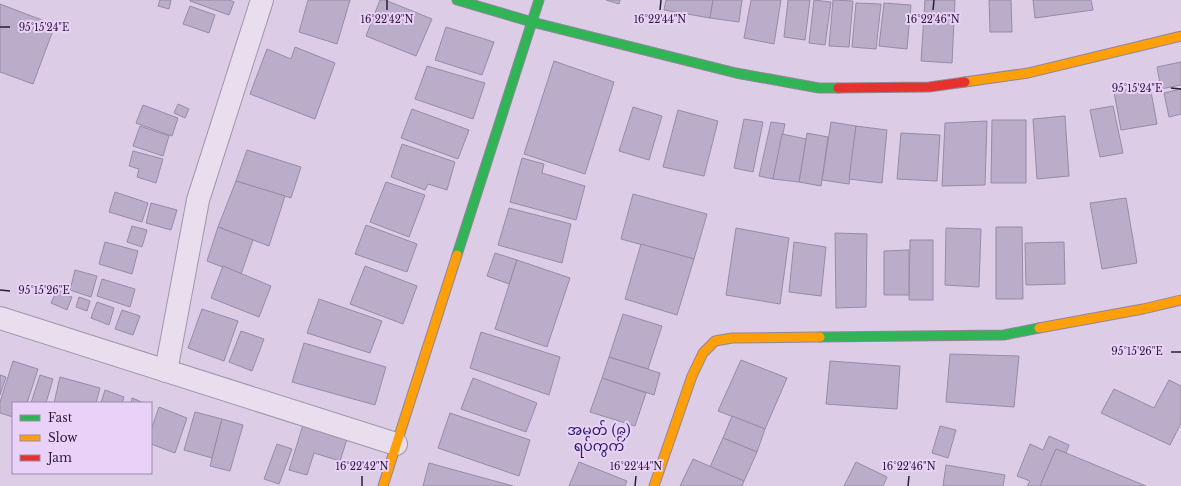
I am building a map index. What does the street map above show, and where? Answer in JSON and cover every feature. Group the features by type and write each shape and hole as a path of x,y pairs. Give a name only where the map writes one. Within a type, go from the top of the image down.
{"street":[{"path":"166,371 198,200 262,0"},
{"path":"457,0 532,22 736,73 819,88 929,87 1028,73 1181,36"},
{"path":"383,486 539,0"},
{"path":"654,486 692,376 703,353 715,341 732,338 1004,335 1143,309 1181,300"},
{"path":"0,318 396,444"}],"building":[{"path":"160,0 171,0 169,9 158,6"},
{"path":"190,0 229,0 234,2 229,15"},
{"path":"308,0 350,0 337,44 299,32"},
{"path":"380,0 385,0 432,19 416,56 366,36"},
{"path":"606,0 620,0 619,4"},
{"path":"666,0 713,0 710,18 664,10"},
{"path":"713,0 742,0 739,22 710,18"},
{"path":"751,0 781,0 774,44 744,38"},
{"path":"788,0 810,0 805,40 784,37"},
{"path":"814,0 831,2 825,45 809,43"},
{"path":"833,0 853,1 849,47 829,46"},
{"path":"925,0 955,0 952,63 921,61"},
{"path":"989,0 1011,0 1012,32 990,32"},
{"path":"1033,0 1091,0 1093,10 1035,18"},
{"path":"856,3 881,4 876,49 852,47"},
{"path":"884,3 911,5 907,49 879,46"},
{"path":"0,4 55,25 33,84 0,72"},
{"path":"190,6 215,15 209,33 183,24"},
{"path":"446,27 494,42 482,75 435,60"},
{"path":"295,47 335,63 315,119 250,94 267,49 291,59"},
{"path":"554,61 614,82 585,174 524,154"},
{"path":"1181,62 1181,85 1161,89 1157,67"},
{"path":"427,66 485,83 473,119 415,99"},
{"path":"1150,86 1157,124 1121,130 1114,92"},
{"path":"1181,89 1181,114 1169,117 1164,93"},
{"path":"178,104 189,109 185,118 174,113"},
{"path":"143,105 178,118 172,136 136,123"},
{"path":"1113,106 1123,153 1100,157 1090,110"},
{"path":"633,107 662,116 649,160 619,151"},
{"path":"412,109 469,130 458,159 401,138"},
{"path":"678,110 718,121 704,176 663,167"},
{"path":"1065,116 1069,176 1037,179 1033,119"},
{"path":"744,119 763,122 753,172 734,168"},
{"path":"992,120 1026,120 1026,183 991,183"},
{"path":"987,121 985,185 942,186 945,123"},
{"path":"771,122 785,124 773,179 759,176"},
{"path":"831,122 856,126 849,184 822,180"},
{"path":"140,126 169,136 163,156 133,146"},
{"path":"856,126 887,130 882,183 849,179"},
{"path":"807,133 828,137 821,186 799,182"},
{"path":"901,133 940,135 937,181 897,179"},
{"path":"782,134 806,139 799,182 773,179"},
{"path":"402,144 455,162 447,190 428,184 425,190 391,177"},
{"path":"247,150 301,167 291,198 236,181"},
{"path":"133,151 163,159 156,183 137,177 139,169 129,166"},
{"path":"522,158 544,164 542,173 585,186 576,220 510,202"},
{"path":"236,181 285,196 269,246 218,227"},
{"path":"386,182 425,195 409,237 370,222"},
{"path":"115,192 148,203 142,222 109,212"},
{"path":"633,194 707,214 694,259 621,239"},
{"path":"1126,198 1137,263 1102,269 1090,203"},
{"path":"151,203 177,210 171,230 146,223"},
{"path":"509,208 571,224 562,263 498,245"},
{"path":"366,225 417,244 407,272 355,254"},
{"path":"132,226 147,230 142,247 127,242"},
{"path":"218,227 253,240 241,274 207,261"},
{"path":"996,227 1022,227 1023,299 996,299"},
{"path":"736,228 789,238 780,304 726,295"},
{"path":"946,228 981,229 979,287 945,285"},
{"path":"835,233 867,234 866,307 836,308"},
{"path":"910,240 933,240 933,300 909,300"},
{"path":"105,242 138,251 132,274 99,264"},
{"path":"794,242 826,247 821,296 789,292"},
{"path":"1064,242 1065,284 1026,285 1025,243"},
{"path":"641,244 694,259 677,315 625,299"},
{"path":"909,250 909,295 884,295 884,251"},
{"path":"495,253 517,260 509,284 487,276"},
{"path":"517,260 570,278 547,347 495,329"},
{"path":"223,266 271,286 259,317 211,298"},
{"path":"365,266 417,286 403,324 350,304"},
{"path":"75,270 97,276 91,297 70,290"},
{"path":"102,279 135,289 130,307 97,296"},
{"path":"57,290 72,297 67,310 51,303"},
{"path":"79,297 90,301 87,311 76,307"},
{"path":"319,299 382,321 370,353 307,333"},
{"path":"97,302 114,308 109,325 91,318"},
{"path":"202,309 238,321 224,361 188,348"},
{"path":"122,310 140,316 133,335 115,329"},
{"path":"623,314 662,326 648,369 609,357"},
{"path":"241,331 264,339 252,371 229,362"},
{"path":"481,332 560,357 549,395 470,368"},
{"path":"304,343 386,367 375,405 292,382"},
{"path":"950,354 1019,356 1014,407 946,402"},
{"path":"609,357 660,373 654,395 602,378"},
{"path":"741,360 787,378 765,429 718,411"},
{"path":"13,361 38,369 27,402 12,402 12,417 0,413 0,402"},
{"path":"830,361 900,366 897,409 826,404"},
{"path":"0,375 6,377 0,395"},
{"path":"40,375 53,379 46,402 31,402"},
{"path":"60,377 100,388 96,402 54,402"},
{"path":"473,378 537,403 526,432 461,409"},
{"path":"602,378 646,393 635,426 590,412"},
{"path":"1169,380 1181,386 1181,423 1170,445 1101,413 1114,389 1154,408"},
{"path":"105,390 124,397 122,402 101,402"},
{"path":"132,398 142,402 131,402"},
{"path":"159,407 187,418 175,453 152,444 152,427"},
{"path":"195,412 222,419 212,458 184,450"},
{"path":"450,413 530,440 519,476 438,448"},
{"path":"732,416 765,429 757,452 723,438"},
{"path":"222,419 243,425 230,471 210,466"},
{"path":"303,425 347,439 340,461 314,453 307,475 289,470"},
{"path":"940,426 956,430 948,458 932,453"},
{"path":"1049,436 1069,445 1066,453 1056,449 1040,486 1027,486 1030,481 1017,476 1030,444 1043,450"},
{"path":"723,438 757,452 744,481 710,467"},
{"path":"277,444 292,449 279,484 264,479"},
{"path":"1056,449 1066,453 1146,486 1040,486"},
{"path":"693,459 744,481 742,486 680,486"},
{"path":"579,462 627,481 625,486 569,486"},
{"path":"856,462 887,477 883,486 844,486"},
{"path":"429,463 513,486 423,486"},
{"path":"946,465 1005,475 1003,486 943,486"}],"traffic: fast":[{"path":"457,0 532,22 736,73 819,88 838,88"},
{"path":"457,255 539,0"},
{"path":"820,337 1004,335 1039,328"}],"traffic: slow":[{"path":"965,82 1028,73 1181,36"},
{"path":"383,486 457,255"},
{"path":"1039,328 1143,309 1181,300"},
{"path":"654,486 692,376 703,353 715,341 732,338 820,337"}],"traffic: jam":[{"path":"838,88 929,87 965,82"}],"district":[{"name":"အမှတ် (၉) ရပ်ကွက်","path":"599,438"}]}
